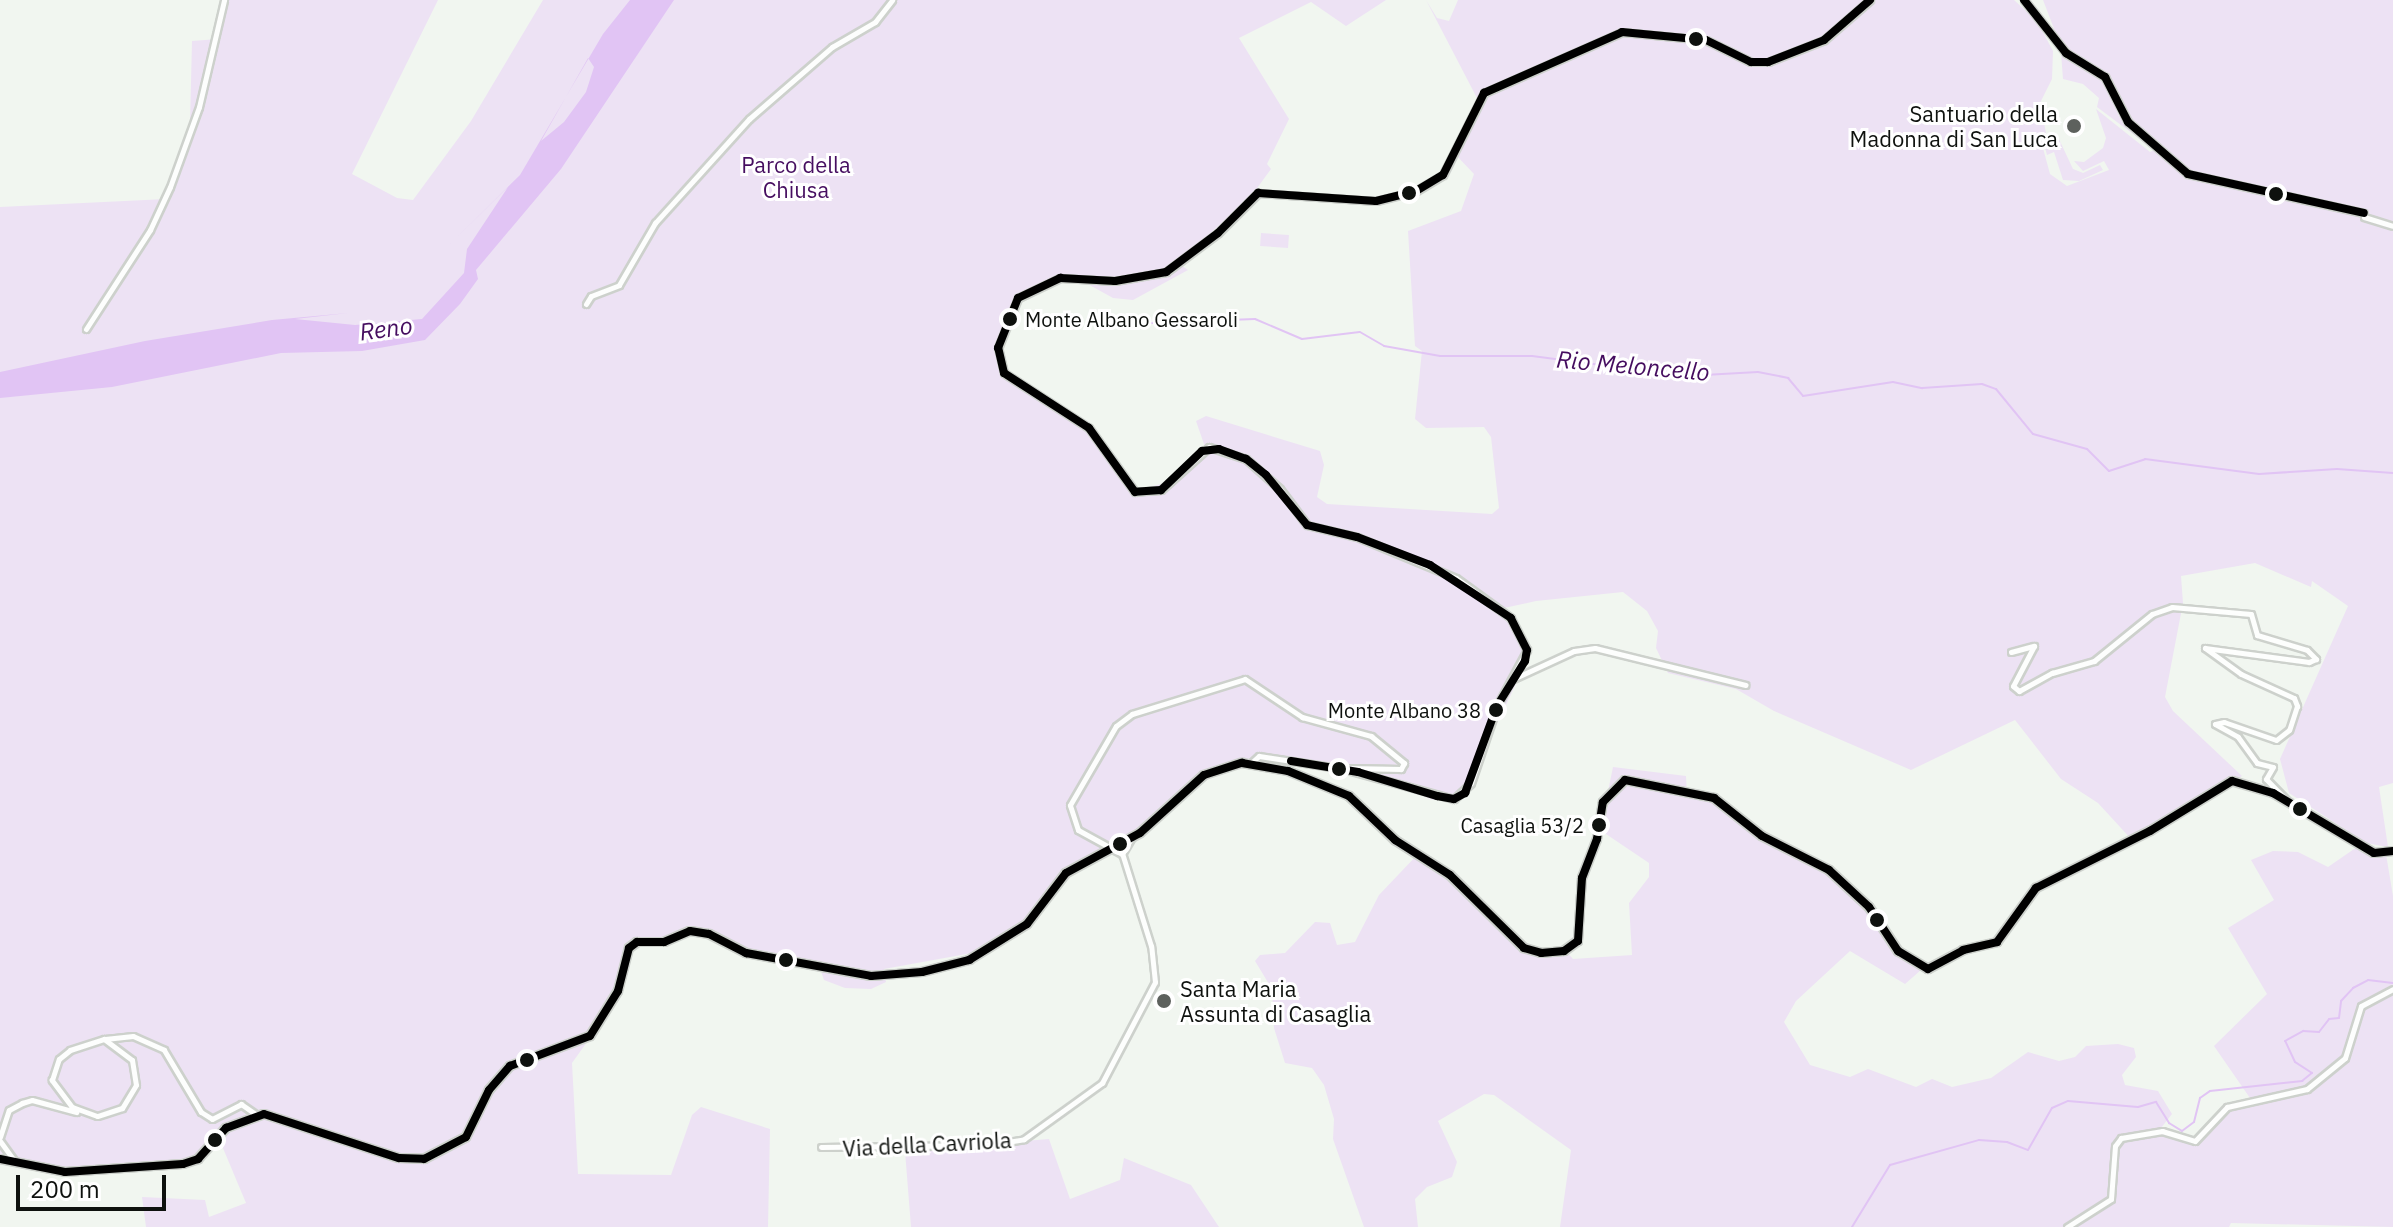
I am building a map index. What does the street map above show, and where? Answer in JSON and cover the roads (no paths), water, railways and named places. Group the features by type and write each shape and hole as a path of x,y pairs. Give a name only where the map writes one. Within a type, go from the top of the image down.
{"street":[{"path":"86,329 170,187 199,107 224,0"},
{"path":"586,304 591,296 619,285 655,223 749,119 832,47 875,22 892,0"},
{"path":"1344,769 1395,787 1459,797 1471,783 1497,706 1527,650 1511,618 1456,578 1357,537 1307,525 1266,475 1246,459 1219,449 1202,451 1161,490 1135,492 1089,428 1004,373 998,348 1022,295 1060,278 1115,281 1166,272 1218,233 1256,194 1359,201 1409,194 1443,175 1479,99 1497,84 1631,30 1706,40 1751,62 1768,62 1824,40 1870,0"},
{"path":"2025,1 2066,53 2099,71 2128,122 2188,174 2364,215 2393,226"},
{"path":"2011,652 2034,646 2013,686 2019,691 2052,673 2094,661 2152,614 2172,607 2251,614 2257,635 2307,650 2316,659 2309,662 2205,648 2241,674 2294,698 2297,706 2281,739 2215,724 2238,737 2257,763 2273,767 2266,779 2286,801"},
{"path":"1512,680 1566,654 1595,648 1746,685"},
{"path":"1133,836 1122,854 1109,849 1078,830 1070,805 1119,722 1234,681 1251,683 1302,717 1371,736 1404,763 1401,769 1344,769 1259,756 1250,764"},
{"path":"84,1114 52,1080 59,1059 80,1042 133,1036 164,1050 201,1112 212,1119 241,1104 257,1115 289,1121 399,1158 424,1159 466,1137 489,1090 510,1066 590,1036 618,991 629,948 637,942 664,942 690,931 709,934 746,953 842,973 922,972 969,960 1011,937 1066,873 1133,836 1164,814 1204,775 1250,764 1288,771 1349,796 1395,840 1450,875 1524,948 1541,953 1564,951 1578,941 1582,878 1597,839 1603,802 1614,786 1633,779 1714,798 1762,836 1829,870 1869,907 1898,951 1928,969 1963,950 1997,942 2036,888 2150,831 2222,784 2242,782 2286,801 2358,846 2374,853 2393,851"},
{"name":"Via della Cavriola","path":"821,1147 973,1146 1024,1139 1043,1129 1055,1112 1093,1091 1155,982 1151,946 1118,842"},
{"path":"2067,1227 2111,1199 2115,1146 2121,1138 2162,1131 2195,1141 2227,1107 2307,1089 2345,1058 2361,1006 2393,989"},
{"path":"14,1160 0,1139 9,1110 22,1103 32,1100 97,1116 122,1108 136,1085 132,1060 104,1039"},
{"path":"0,1159 65,1172 183,1164 198,1159 226,1128 257,1115"}],"water":[{"name":"Reno","path":"630,0 674,0 561,169 476,270 478,279 460,304 425,340 362,351 281,353 112,387 0,398 0,372 145,341 272,320 348,313 295,319 355,325 422,319 464,273 467,249 508,187 448,246 520,175 566,97 541,141 564,122 586,92 594,67 588,59"}],"waterway":[{"name":"Rio Meloncello","path":"1123,324 1255,319 1302,339 1360,332 1384,346 1440,356 1532,356 1686,376 1758,372 1788,378 1803,396 1893,382 1922,388 1982,384 1996,389 2033,434 2087,449 2109,471 2145,459 2259,474 2337,469 2393,473"},
{"path":"1852,1227 1890,1165 1979,1140 2007,1142 2028,1150 2052,1108 2068,1101 2138,1107 2156,1102 2169,1123 2182,1131 2194,1122 2200,1098 2210,1091 2302,1081 2312,1073 2295,1062 2285,1041 2303,1031 2319,1032 2329,1019 2339,1018 2341,1001 2353,988 2368,980 2393,983"}],"place":[{"name":"Santuario della Madonna di San Luca","path":"2074,126"},
{"name":"Monte Albano Gessaroli","path":"1010,319"},
{"name":"Monte Albano 38","path":"1496,710"},
{"name":"Casaglia 53/2","path":"1599,825"},
{"name":"Santa Maria Assunta di Casaglia","path":"1164,1001"}],"park label":[{"name":"Parco della Chiusa","path":"796,176"}]}
